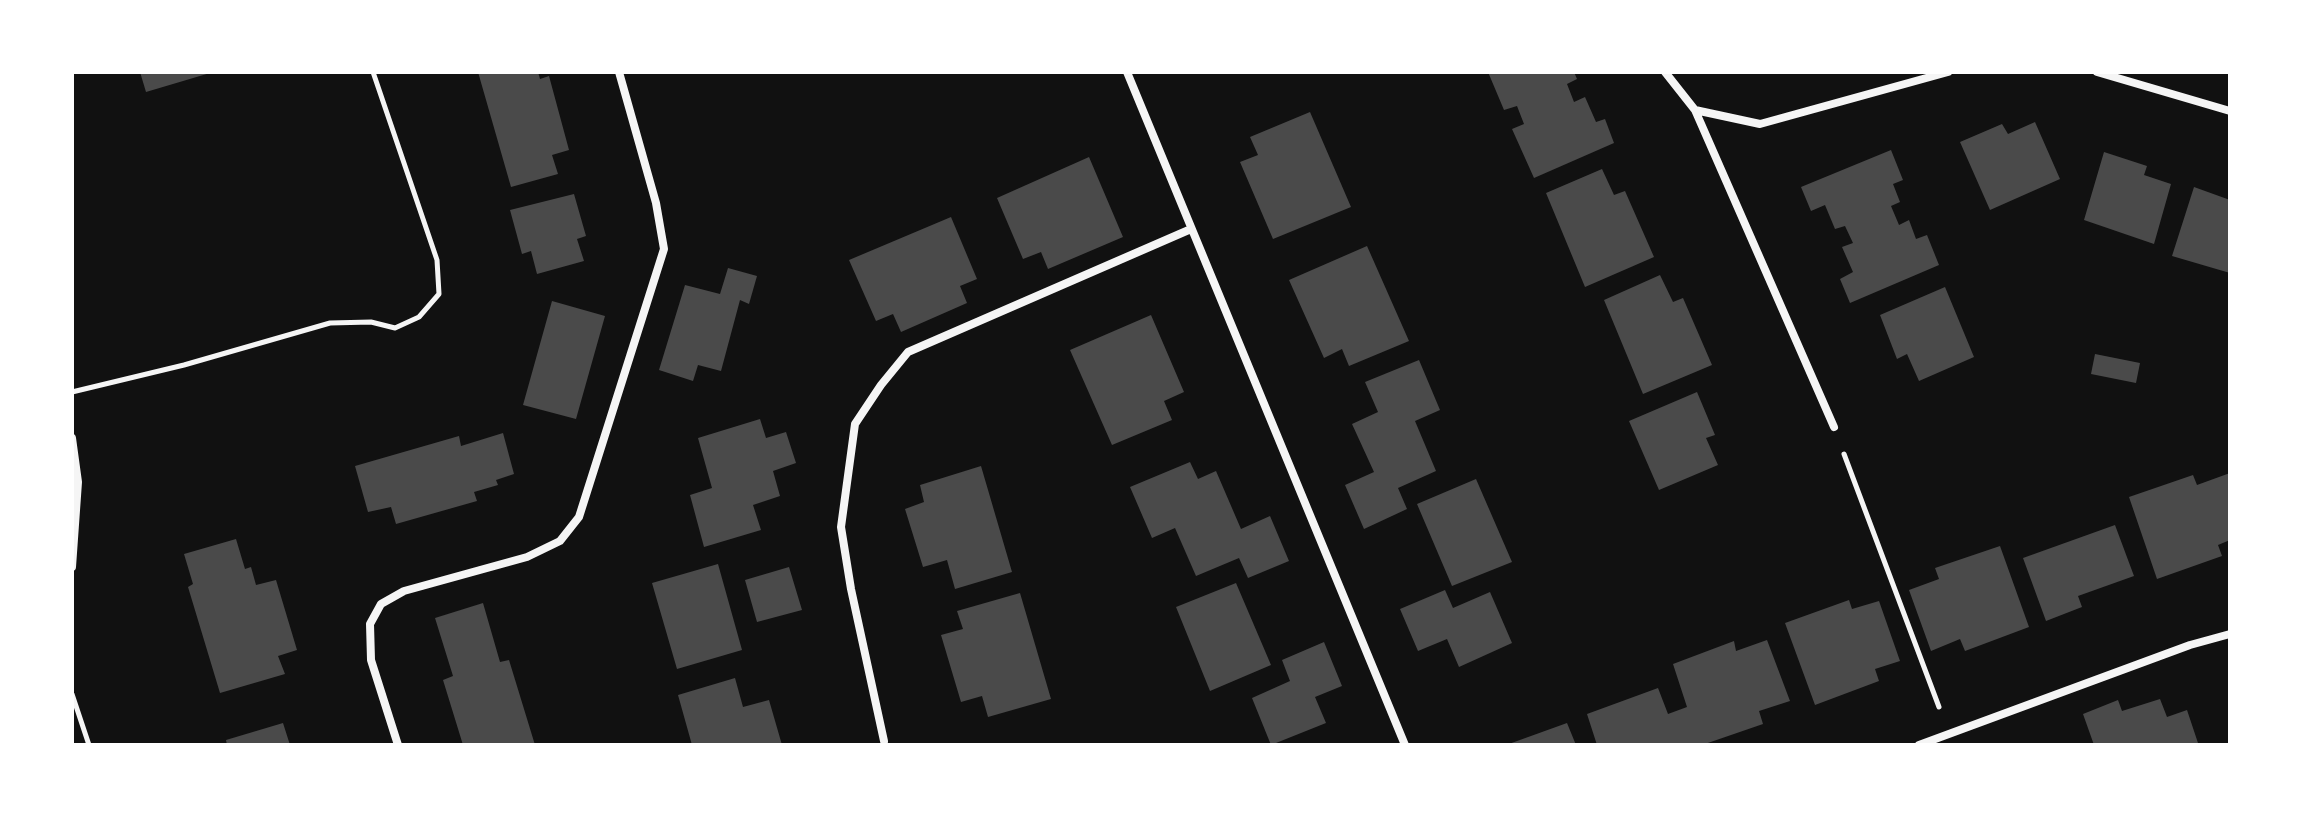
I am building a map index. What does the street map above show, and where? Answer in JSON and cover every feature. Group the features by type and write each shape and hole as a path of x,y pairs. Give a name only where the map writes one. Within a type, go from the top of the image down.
{"street":[{"path":"398,745 371,660 370,624 381,604 404,591 527,557 560,541 579,517 664,249 656,203 619,72"},
{"path":"1127,72 1405,745"},
{"path":"1665,72 1695,110 1834,427"},
{"path":"1695,110 1760,124 1948,72"},
{"path":"2097,72 2230,111"},
{"path":"884,741 851,589 841,527 855,424 908,352 1191,229"},
{"path":"72,438 78,482 72,567"},
{"path":"1919,745 2190,645 2230,634"}],"path":[{"path":"72,392 184,365 330,323 371,322 395,328 419,317 439,294 437,260 373,72"},
{"path":"1834,427 1949,734"},
{"path":"72,694 89,745"}],"building":[{"path":"140,72 210,72 210,73 146,92"},
{"path":"478,72 538,72 540,79 549,76 569,150 552,155 558,174 511,187"},
{"path":"1488,72 1574,72 1577,79 1567,84 1574,102 1585,97 1596,122 1605,119 1614,143 1534,178 1512,129 1524,124 1517,106 1504,110"},
{"path":"1310,112 1351,207 1273,239 1240,162 1258,155 1250,137"},
{"path":"2035,122 2060,179 1990,210 1960,142 2002,124 2008,134"},
{"path":"1891,150 1903,180 1893,184 1900,202 1891,206 1899,225 1909,220 1916,239 1927,235 1939,265 1850,303 1840,279 1853,272 1842,247 1853,243 1845,226 1835,229 1825,205 1811,211 1801,187"},
{"path":"2104,152 2147,166 2144,175 2171,184 2154,244 2084,220"},
{"path":"1089,157 1123,237 1048,269 1041,252 1023,259 997,198"},
{"path":"1602,169 1614,195 1625,191 1654,257 1585,287 1546,193"},
{"path":"2194,187 2230,200 2230,273 2172,256"},
{"path":"574,194 586,236 577,239 584,261 537,274 531,251 522,254 510,210"},
{"path":"951,217 977,279 960,286 967,303 901,332 893,314 876,321 849,260"},
{"path":"1367,246 1409,341 1349,366 1342,349 1324,358 1289,280"},
{"path":"728,268 757,276 749,304 740,300 721,371 698,365 693,381 659,370 685,285 720,294"},
{"path":"1660,275 1673,302 1683,298 1712,365 1643,394 1604,300"},
{"path":"1945,287 1974,357 1919,381 1907,354 1897,359 1880,315"},
{"path":"552,301 605,316 576,419 523,405"},
{"path":"1151,315 1184,392 1164,401 1172,420 1112,445 1070,350"},
{"path":"2095,354 2140,363 2136,383 2091,374"},
{"path":"1419,360 1440,410 1415,421 1436,471 1398,488 1407,509 1364,529 1345,485 1374,472 1352,424 1378,412 1365,382"},
{"path":"1697,392 1715,435 1706,438 1718,465 1659,490 1629,421"},
{"path":"760,419 766,438 786,432 796,463 773,471 780,496 753,505 761,530 704,547 690,495 712,488 698,438"},
{"path":"503,433 514,474 496,480 498,485 474,492 477,501 396,524 391,507 368,512 355,466 459,436 461,446"},
{"path":"1190,462 1198,479 1216,471 1241,529 1270,516 1289,561 1248,578 1239,558 1196,576 1175,528 1152,538 1130,487"},
{"path":"981,466 1012,572 955,589 947,560 923,567 905,509 924,502 920,485"},
{"path":"2230,473 2230,540 2218,545 2222,556 2157,579 2129,497 2193,475 2197,485"},
{"path":"1476,479 1512,562 1452,586 1417,504"},
{"path":"2115,525 2134,576 2078,596 2082,607 2046,621 2023,558"},
{"path":"236,539 245,569 251,567 256,585 276,580 297,650 278,656 285,674 220,693 188,587 193,584 184,554"},
{"path":"2000,546 2029,627 1965,651 1960,639 1931,651 1909,590 1939,579 1935,568"},
{"path":"718,564 742,650 677,669 652,583"},
{"path":"789,567 802,610 757,622 745,580"},
{"path":"1236,583 1271,665 1210,691 1176,607"},
{"path":"1445,590 1453,608 1490,592 1512,643 1459,667 1447,639 1418,651 1400,609"},
{"path":"1020,593 1051,699 988,717 982,696 961,702 941,635 963,629 957,611"},
{"path":"1849,600 1852,609 1879,601 1900,661 1875,669 1879,681 1815,705 1785,623"},
{"path":"483,603 500,662 509,660 535,745 463,745 443,680 453,676 435,618"},
{"path":"1767,640 1790,701 1759,711 1763,724 1702,745 1597,745 1587,714 1658,688 1668,714 1687,707 1673,664 1734,641 1736,651"},
{"path":"1324,642 1342,686 1315,697 1326,723 1271,745 1252,698 1290,681 1282,660"},
{"path":"735,678 743,707 769,700 782,745 692,745 678,695"},
{"path":"2160,699 2167,717 2187,710 2198,743 2094,745 2083,714 2118,700 2122,711"},
{"path":"283,723 290,745 227,745 226,740"},
{"path":"1567,723 1576,745 1506,745"}]}
